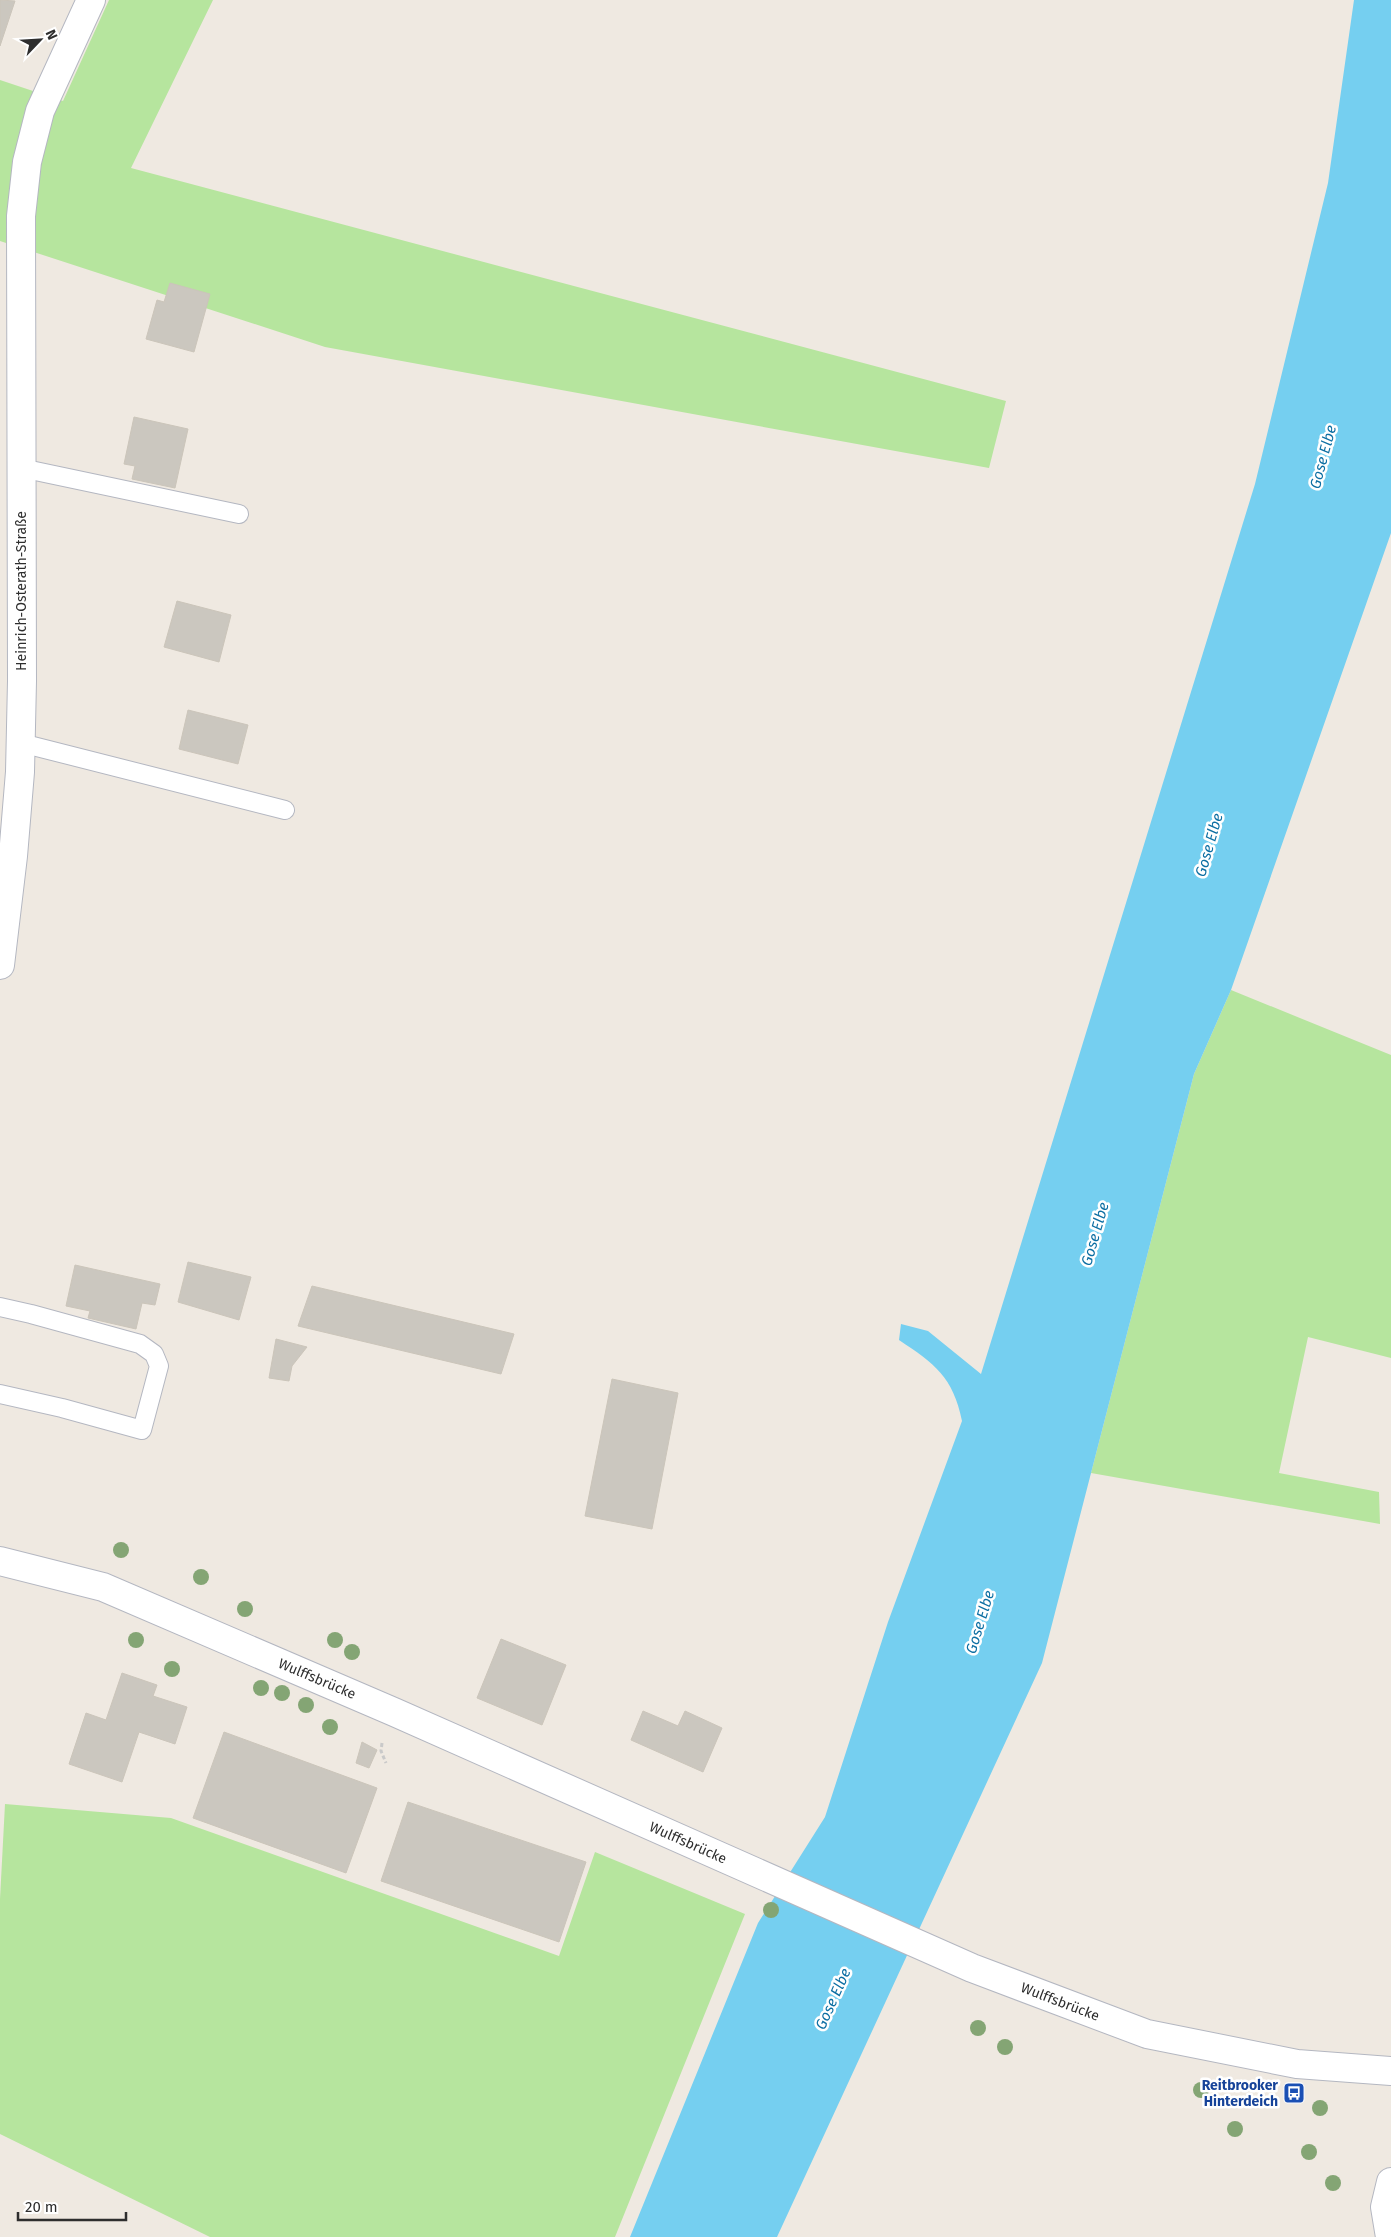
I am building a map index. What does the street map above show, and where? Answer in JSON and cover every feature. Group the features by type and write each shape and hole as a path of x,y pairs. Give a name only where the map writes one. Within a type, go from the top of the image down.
{"street":[{"name":"Heinrich-Osterath-Straße","path":"0,965 13,856 21,743 21,216 27,162 40,111 91,0"},
{"name":"Wulffsbrücke","path":"0,1561 103,1587 394,1712 972,1968 1146,2034 1298,2064 1391,2071"},
{"path":"1390,2237 1386,2207 1391,2182"}],"lane":[{"path":"21,468 92,481 239,514"},
{"path":"21,743 285,810"},
{"path":"0,1307 140,1344 154,1354 159,1366 142,1430 62,1408 0,1394"}],"green space":[{"path":"109,0 213,0 131,168 1006,401 989,468 325,347 0,241 0,80 63,101"},
{"path":"1231,990 1391,1055 1391,1358 1308,1337 1279,1473 1379,1492 1380,1524 1091,1473 1194,1074"},
{"path":"5,1804 171,1818 559,1956 595,1852 745,1914 615,2237 210,2237 0,2134 0,1899"}],"water":[{"name":"Gose Elbe","path":"1354,0 1391,0 1391,533 1231,990 1194,1074 1042,1663 777,2237 630,2237 758,1923 825,1817 888,1622 962,1421 953,1393 941,1373 899,1340 901,1324 928,1331 981,1374 1255,484 1328,183"}],"building":[{"path":"0,0 15,1 0,46"},
{"path":"170,283 210,294 194,352 146,339 157,300 164,302"},
{"path":"134,417 188,429 175,488 132,479 135,466 124,464"},
{"path":"177,601 231,615 219,662 164,647"},
{"path":"188,710 248,725 238,764 179,749"},
{"path":"188,1262 251,1277 239,1320 178,1302"},
{"path":"75,1265 160,1284 155,1305 142,1303 136,1329 88,1318 90,1311 66,1306"},
{"path":"312,1286 514,1334 501,1374 298,1326"},
{"path":"276,1339 307,1347 292,1366 289,1381 269,1378"},
{"path":"612,1379 678,1393 652,1529 585,1516"},
{"path":"501,1639 566,1665 542,1725 477,1698"},
{"path":"122,1673 157,1685 153,1696 187,1707 175,1744 139,1732 122,1782 69,1764 86,1713 106,1720"},
{"path":"643,1711 678,1726 685,1711 722,1728 703,1772 631,1740"},
{"path":"224,1732 377,1788 346,1873 193,1818"},
{"path":"362,1742 377,1750 369,1768 356,1763"},
{"path":"408,1802 586,1862 559,1942 381,1881"}],"place":[{"name":"Reitbrooker Hinterdeich","path":"1294,2093"}]}
